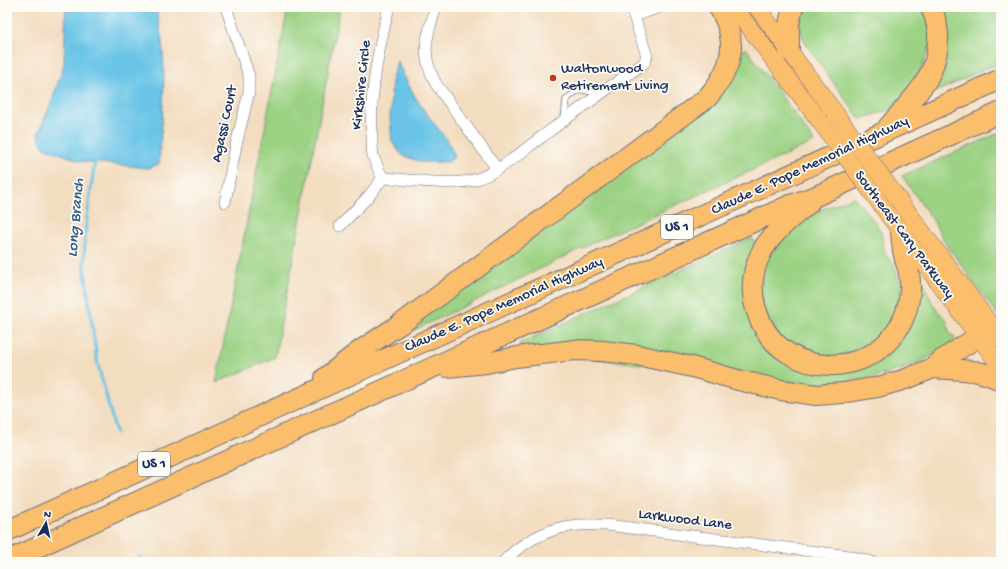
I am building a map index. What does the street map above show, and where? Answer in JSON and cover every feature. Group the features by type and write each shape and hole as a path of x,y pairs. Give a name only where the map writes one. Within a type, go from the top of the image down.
{"highway":[{"path":"302,396 358,352 402,323 707,98 719,84 731,55 728,27 719,7"},
{"path":"789,51 789,24 793,7"},
{"path":"882,133 925,85 932,72 938,43 938,28 933,11 930,7"},
{"name":"Claude E. Pope Memorial Highway","path":"7,531 1001,79"},
{"name":"Claude E. Pope Memorial Highway","path":"7,561 788,206 814,197 1001,112"},
{"path":"814,197 779,229 768,242 756,265 753,282 754,301 764,327 782,348 807,361 816,364 837,365 856,362 875,353 896,333 906,311 910,291 910,277 900,232"},
{"path":"432,368 486,363 551,352 575,350 603,351 637,355 692,367 781,390 816,395 843,394 878,387 906,379 933,368 942,360 991,334"},
{"path":"933,368 969,369 984,373 1001,381"}],"main road":[{"name":"Southeast Cary Parkway","path":"734,7 819,120 900,232 991,334"},
{"name":"Southeast Cary Parkway","path":"757,7 901,203 991,334 1001,367"}],"street":[{"name":"Agassi Court","path":"225,202 236,145 249,92 249,76 226,7"},
{"name":"Kirkshire Circle","path":"383,178 373,154 371,127 374,86 390,7"},
{"path":"436,7 428,33 426,46 426,59 430,72 436,84 497,169"},
{"path":"340,226 368,197 383,178 436,182 466,181 477,179 497,169 644,63 647,56 632,12 660,7"},
{"name":"Larkwood Lane","path":"503,562 520,546 546,533 570,526 601,525 849,556 872,562"}],"lane":[{"path":"564,120 566,100 574,91 586,90 598,95"}],"green space":[{"path":"288,7 340,7 275,357 216,383"},
{"path":"800,7 924,7 933,40 912,92 890,110 860,119 807,46 799,23 795,23"},
{"path":"935,7 1001,7 1001,62 931,94 928,90"},
{"path":"746,48 814,142 590,244 408,333 405,327 639,157 738,53"},
{"path":"1001,132 1001,320 944,241 934,222 902,176"},
{"path":"854,197 877,225 881,233 885,252 894,264 898,279 901,280 903,302 881,342 826,360 786,345 761,309 762,264 795,223 820,210"},
{"path":"752,238 758,248 760,335 856,370 918,282 923,282 934,306 946,320 949,333 955,337 954,340 950,345 941,351 920,362 889,373 857,380 807,384 524,350 520,343"}],"water":[{"path":"66,7 155,7 160,26 164,65 159,164 148,168 80,161 43,147 38,135 52,101 64,64"},
{"path":"397,61 416,98 452,150 455,157 448,162 421,162 402,155 392,142 390,117 392,80"}],"waterway":[{"name":"Long Branch","path":"95,159 85,234 84,264 97,361 116,433"},
{"name":"Long Branch","path":"140,557 142,562"}],"place":[{"name":"Waltonwood Retirement Living","path":"553,78"}]}
